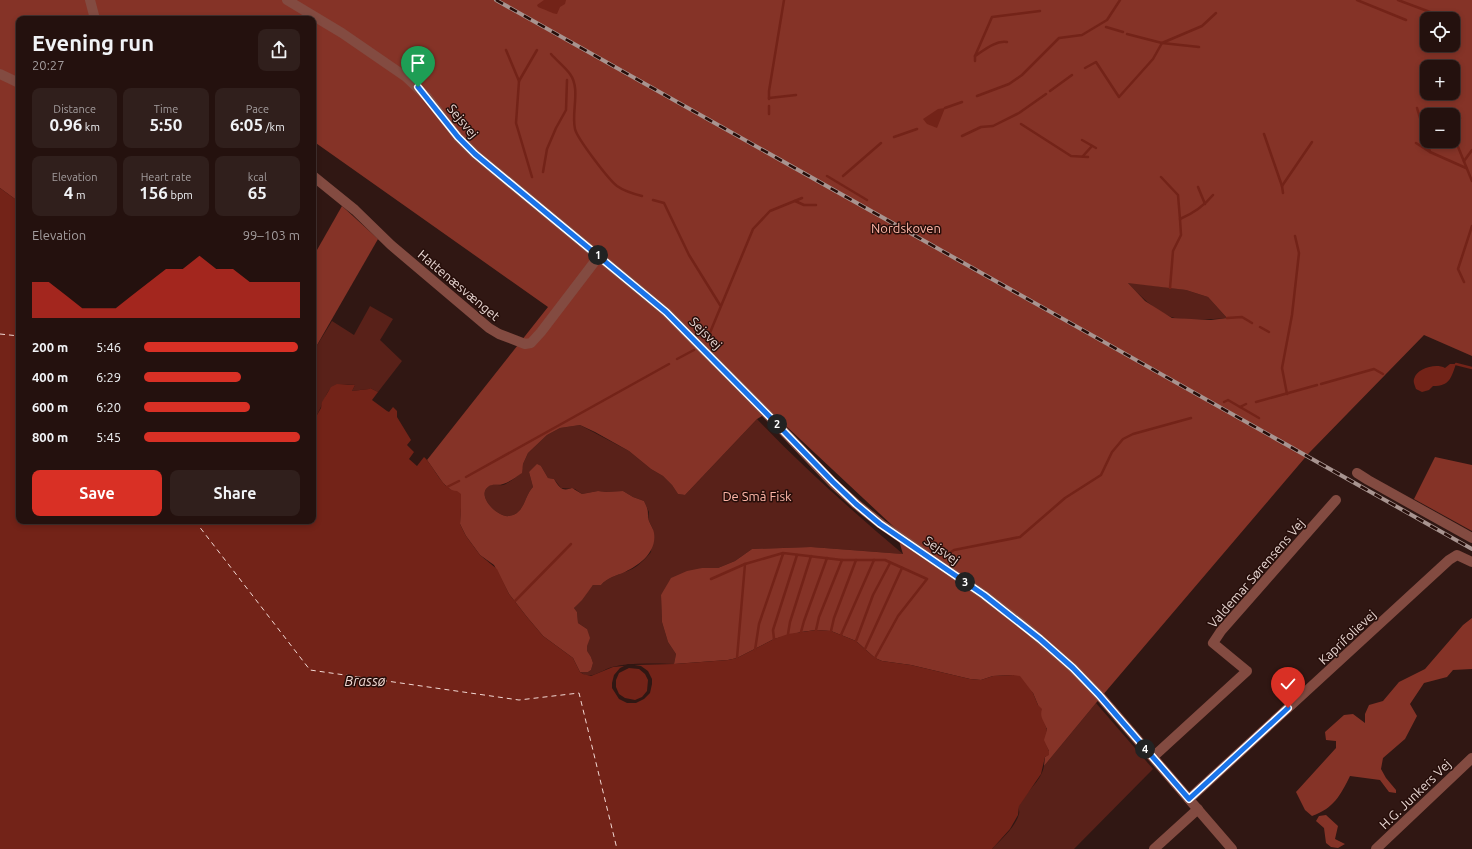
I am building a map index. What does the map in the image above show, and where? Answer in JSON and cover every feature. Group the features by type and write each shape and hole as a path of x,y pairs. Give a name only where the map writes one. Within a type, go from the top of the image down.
{"street":[{"path":"90,0 94,16"},
{"name":"Sejsvej","path":"286,0 313,16"},
{"name":"Sejsvej","path":"316,18 342,33 412,82 427,97 458,137 475,154 666,312 844,494 880,524 984,595 1027,628 1073,668 1099,695 1232,849"},
{"path":"0,74 16,82"},
{"name":"Hattenæsvænget","path":"316,178 354,210 391,245 473,316 500,334 525,344 531,343 541,332 599,256"},
{"path":"1357,473 1472,538"},
{"name":"Valdemar Sørensens Vej","path":"1153,757 1246,671 1213,643 1222,630 1336,500"},
{"name":"Kaprifolievej","path":"1189,799 1449,560 1457,555 1472,562"},
{"name":"H.G. Junkers Vej","path":"1376,849 1472,758"},
{"path":"1154,849 1198,809"}],"green space":[{"name":"Nordskoven","path":"0,0 1472,0 1472,356 1424,335 1309,453 1044,766 1045,757 1049,754 1043,740 1047,729 1041,719 1038,705 1033,693 1013,675 993,676 981,680 970,679 911,665 882,661 875,658 856,641 831,631 816,630 774,639 737,658 674,664 676,654 668,642 662,622 661,595 671,578 687,571 702,568 718,568 735,561 752,549 811,547 903,554 895,528 770,411 757,419 685,495 678,494 663,476 651,469 629,451 580,425 560,428 547,435 528,453 523,464 522,473 501,485 491,485 485,491 486,501 494,510 504,516 514,515 521,508 533,487 529,472 537,464 541,466 548,478 554,479 563,489 572,488 582,494 598,491 623,491 644,501 648,511 648,518 654,533 653,546 650,552 642,562 631,569 609,578 601,585 593,585 574,608 577,612 578,623 587,629 590,638 587,651 593,663 591,670 588,672 580,672 573,658 543,636 527,617 509,594 494,565 480,555 466,536 460,524 461,499 443,483 427,460 548,307 316,143 316,16 16,16 16,200 0,188","holes":["1128,283 1186,290 1208,297 1227,318 1211,320 1172,318 1145,301"]},
{"path":"342,206 378,239 316,347 316,252"},
{"path":"1127,282 1186,290 1208,297 1227,318 1190,319 1171,317 1147,302"},
{"path":"370,306 393,319 380,340 402,361 378,392 370,388 352,391 355,385 345,384 333,387 326,395 317,415 316,347 332,321 354,335"},
{"name":"De Små Fisk","path":"757,419 828,488 903,554 811,547 752,549 735,561 718,568 702,568 661,595 662,622 668,642 676,654 674,664 619,665 592,675 580,672 588,672 591,670 593,663 587,652 587,629 578,623 577,612 574,608 593,585 601,585 609,579 633,569 651,552 653,529 648,519 649,512 644,501 623,491 598,491 582,494 575,489 561,488 554,479 548,478 541,466 529,472 533,487 521,508 514,515 504,516 494,510 486,501 485,491 491,485 505,484 521,473 528,453 547,435 560,428 580,425 629,451 651,469 663,476 678,494 685,495"},
{"path":"1435,457 1472,465 1472,531 1414,499"},
{"path":"1472,618 1472,669 1453,670 1447,677 1424,683 1410,704 1417,716 1405,739 1383,758 1381,769 1396,790 1396,793 1389,792 1380,780 1350,776 1336,800 1320,813 1312,816 1305,810 1296,792 1336,748 1336,741 1326,740 1325,732 1344,715 1353,714 1365,723 1365,714 1369,705 1383,701 1399,682 1425,669 1463,625"},
{"path":"1096,703 1153,769 1074,849 992,849 1014,824 1019,814 1019,805 1025,795 1037,782 1044,766"},
{"path":"1326,815 1338,826 1335,839 1345,844 1338,848 1331,847 1326,843 1324,828 1316,821 1319,816"}],"water":[{"path":"544,0 566,0 565,4 560,7 557,14 538,7 537,5"},
{"path":"945,108 937,128 927,124 923,119 938,109"},
{"name":"Brassø","path":"0,188 16,200 16,524 316,524 316,414 321,408 322,402 331,387 337,384 355,385 352,391 370,388 378,392 372,400 389,412 393,407 397,411 397,417 411,440 407,445 414,452 409,459 417,466 424,457 447,487 461,494 460,524 466,536 480,555 497,569 509,594 543,636 573,658 580,672 583,674 591,676 613,667 728,660 737,658 774,639 788,634 816,630 831,631 856,641 875,658 882,661 911,665 970,679 981,680 993,676 1020,676 1033,693 1038,705 1042,709 1042,717 1047,730 1044,740 1049,751 1049,755 1045,757 1041,774 1019,806 1018,815 1010,829 992,849 0,849"},
{"path":"1450,364 1456,364 1451,377 1446,383 1439,386 1433,386 1429,390 1422,392 1416,389 1414,380 1416,375 1423,369 1432,366 1445,368"}],"pier":[{"path":"628,664 641,666 648,671 652,679 652,684 650,693 644,699 636,703 627,703 619,699 612,688 612,683 614,675 620,668","holes":["629,668 639,669 645,674 648,680 647,691 642,697 635,700 625,698 619,694 616,687 616,680 619,673"]}],"waterway":[{"path":"769,99 784,0"},
{"path":"977,96 1009,84 1022,75 1059,38 1082,35 1107,20 1120,0"},
{"path":"1357,0 1406,20"},
{"path":"1398,0 1430,12"},
{"path":"975,56 992,17 1040,11"},
{"path":"1085,68 1096,62 1119,97 1153,59 1162,43 1202,26 1216,13"},
{"path":"1106,27 1123,32"},
{"path":"1127,34 1162,43 1199,47"},
{"path":"975,61 975,56 986,48 999,42 1007,42"},
{"path":"506,50 519,81 516,123 532,177"},
{"path":"519,81 537,50"},
{"path":"551,54 568,71 573,80 575,87 574,122 575,129 581,141 600,167 617,186 626,191 642,196"},
{"path":"1050,91 1072,75"},
{"path":"543,172 547,149 566,110 567,80"},
{"path":"962,136 981,127 993,126 1019,113 1046,94"},
{"path":"769,98 796,95"},
{"path":"945,108 962,102"},
{"path":"769,106 769,114"},
{"path":"1417,108 1420,118"},
{"path":"1021,124 1071,156 1088,157"},
{"path":"894,137 917,129"},
{"path":"1264,134 1283,193"},
{"path":"1082,140 1096,148"},
{"path":"1282,186 1312,142"},
{"path":"843,176 881,143"},
{"path":"1416,143 1430,152 1466,168"},
{"path":"1083,156 1092,146"},
{"path":"1429,148 1430,152"},
{"path":"1458,148 1472,181"},
{"path":"1464,161 1472,150"},
{"path":"827,176 867,200"},
{"path":"1161,177 1178,195 1180,219 1181,235 1173,251 1170,288"},
{"path":"1198,187 1205,204"},
{"path":"1180,219 1198,209 1213,195"},
{"path":"705,339 709,335 753,229 770,211 802,198"},
{"path":"653,200 664,203 689,255 720,305"},
{"path":"795,201 804,205 816,205"},
{"path":"1464,282 1458,269 1472,226"},
{"path":"1287,394 1282,368 1292,315 1299,253 1295,236"},
{"path":"1227,318 1242,317 1252,323"},
{"path":"1260,327 1269,332"},
{"path":"677,359 694,350"},
{"path":"466,477 669,364"},
{"path":"1456,364 1472,368"},
{"path":"1321,384 1374,369 1383,374"},
{"path":"1256,402 1317,385"},
{"path":"1224,402 1228,400 1259,418"},
{"path":"1240,407 1246,404"},
{"path":"947,557 948,554 954,550 1020,537 1065,498 1101,475 1112,452 1123,439 1133,434 1191,418"},
{"path":"447,487 459,481"},
{"path":"515,601 571,544"},
{"path":"711,579 745,564 783,553 842,560 885,560 927,579 898,616 875,658"},
{"path":"755,650 759,624 783,554"},
{"path":"774,639 773,630 797,555"},
{"path":"788,634 790,622 811,556"},
{"path":"801,632 827,558"},
{"path":"816,630 819,617 842,560"},
{"path":"831,631 834,618 856,560"},
{"path":"841,635 874,560"},
{"path":"856,641 873,595 890,563"},
{"path":"737,658 745,564"},
{"path":"865,649 902,568"}],"ferry route":[{"path":"0,334 16,336"},
{"path":"197,524 310,670 519,700 579,693 617,849"}],"railway":[{"path":"496,0 1472,549"}],"route":[{"path":"418,87 458,137 475,154 666,312 699,344 844,494 880,524 984,595 1027,628 1073,668 1099,695 1189,799 1288,708"}]}
